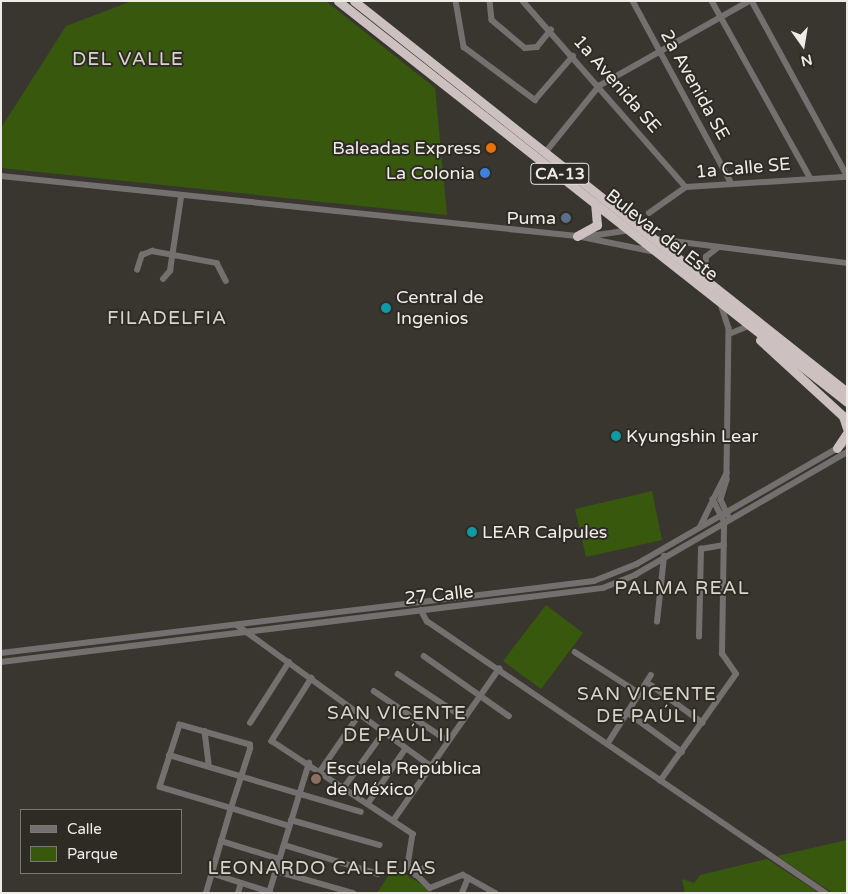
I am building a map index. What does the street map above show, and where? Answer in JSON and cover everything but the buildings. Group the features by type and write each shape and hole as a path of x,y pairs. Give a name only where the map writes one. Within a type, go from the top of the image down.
{"highway":[{"name":"Bulevar del Este","path":"338,1 549,166 642,228 705,276 847,402"},
{"name":"Bulevar del Este","path":"354,1 545,153 629,230 660,255 713,296 847,392"},
{"path":"580,236 597,225 597,199"},
{"path":"728,295 847,385"},
{"path":"713,296 722,307 842,416 847,428"},
{"path":"806,382 847,416"},
{"path":"837,448 847,433"}],"street":[{"path":"456,1 464,47 535,100 573,56"},
{"path":"490,1 492,20 525,48 534,49 552,30"},
{"name":"1a Avenida SE","path":"523,1 552,30 686,187"},
{"name":"2a Avenida SE","path":"633,1 732,184"},
{"path":"712,1 810,177"},
{"path":"545,153 599,86 751,1 847,176"},
{"path":"1,176 181,197 580,236 637,246 660,255"},
{"name":"1a Calle SE","path":"649,213 686,187 810,177 847,176"},
{"path":"163,279 169,276 181,197"},
{"path":"580,236 642,228"},
{"path":"657,239 847,263"},
{"path":"705,276 705,260 717,248"},
{"path":"137,270 146,251 172,254 217,263 226,281"},
{"path":"660,781 736,674 722,654 724,545 727,520 721,500 727,472 729,334 722,307"},
{"path":"729,334 746,327"},
{"name":"27 Calle","path":"1,653 590,582 612,576 665,549 847,443"},
{"name":"27 Calle","path":"1,662 591,590 611,585 664,558 847,452"},
{"path":"698,529 727,472"},
{"path":"713,500 720,516 727,520"},
{"path":"699,637 701,549 724,545"},
{"path":"657,622 665,549"},
{"path":"611,585 612,576"},
{"path":"590,582 591,590"},
{"path":"418,603 427,621 608,742 660,781 826,893"},
{"path":"237,625 431,766"},
{"path":"68,654 70,645"},
{"path":"576,652 639,693"},
{"path":"424,656 509,716"},
{"path":"250,723 289,662"},
{"path":"395,818 499,668"},
{"path":"398,674 464,718"},
{"path":"608,742 651,675"},
{"path":"312,678 272,741 395,818 413,834 408,866 432,888 461,875 495,893"},
{"path":"651,685 703,723"},
{"path":"374,692 448,741"},
{"path":"627,712 682,752"},
{"path":"320,770 360,715"},
{"path":"206,893 211,873 231,808 241,776 250,745 180,725 160,787 231,808 380,845"},
{"path":"205,731 209,766"},
{"path":"345,786 384,732"},
{"path":"369,802 406,748"},
{"path":"169,756 209,766 361,812"},
{"path":"211,873 270,892 298,794 309,763"},
{"path":"221,841 280,859"},
{"path":"284,845 378,874"},
{"path":"415,874 424,868"},
{"path":"276,871 353,893"},
{"path":"462,893 468,878"},
{"path":"238,893 241,883"}],"green space":[{"path":"132,1 326,1 435,88 447,215 1,168 1,128 66,26"},
{"path":"652,491 662,540 586,557 575,509"},
{"path":"546,605 583,633 541,689 503,661"},
{"path":"847,840 847,893 833,893 777,856"},
{"path":"767,859 819,893 685,893 682,879 694,883 700,875"},
{"path":"394,867 432,891 431,893 377,893"}],"place":[{"name":"Baleadas Express","path":"491,148"},
{"name":"La Colonia","path":"485,173"},
{"name":"Puma","path":"566,218"},
{"name":"Central de Ingenios","path":"386,308"},
{"name":"Kyungshin Lear","path":"616,436"},
{"name":"LEAR Calpules","path":"472,532"},
{"name":"Escuela República de México","path":"316,779"}],"district":[{"name":"DEL VALLE","path":"128,60"},
{"name":"FILADELFIA","path":"167,319"},
{"name":"PALMA REAL","path":"682,589"},
{"name":"SAN VICENTE DE PAÚL I","path":"647,706"},
{"name":"SAN VICENTE DE PAÚL II","path":"397,725"},
{"name":"LEONARDO CALLEJAS","path":"322,869"}]}
